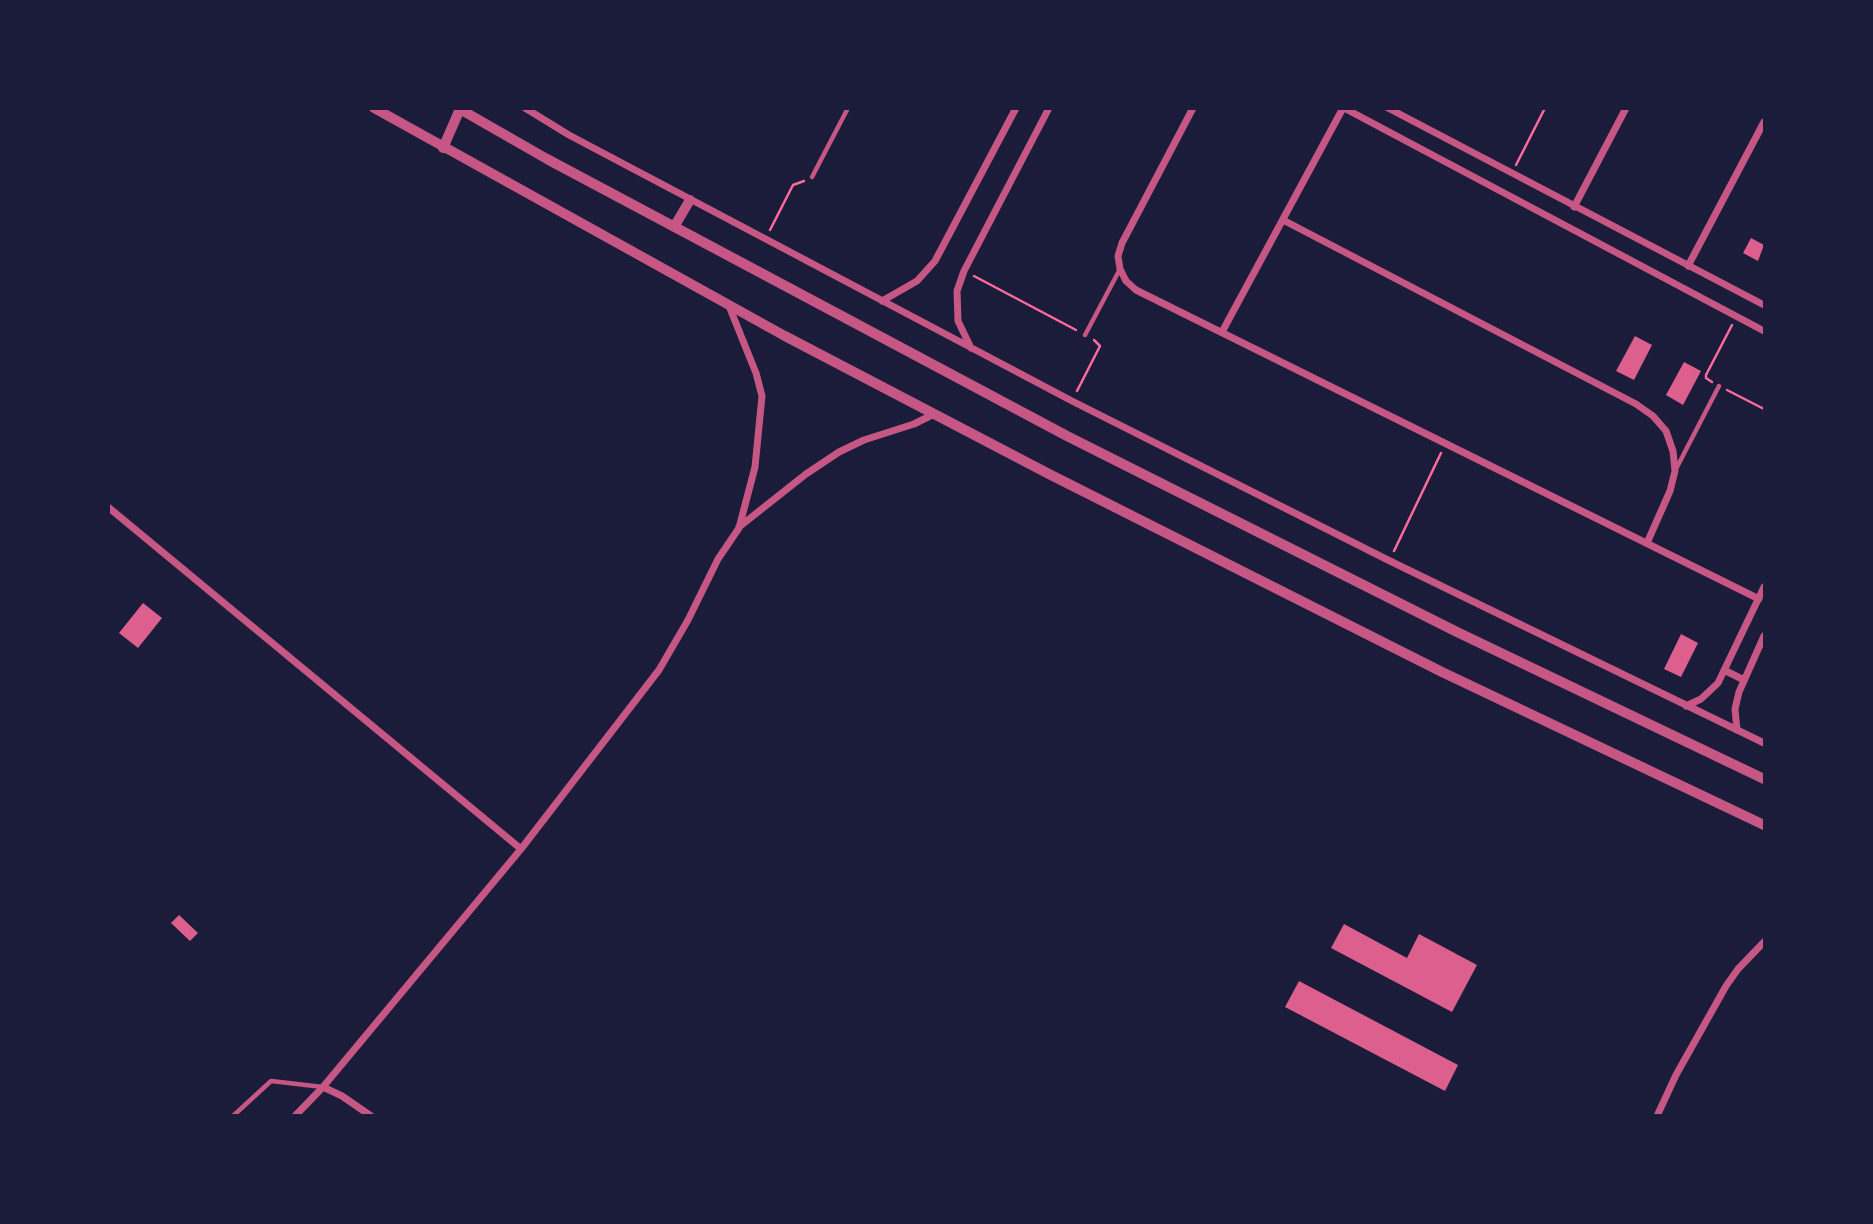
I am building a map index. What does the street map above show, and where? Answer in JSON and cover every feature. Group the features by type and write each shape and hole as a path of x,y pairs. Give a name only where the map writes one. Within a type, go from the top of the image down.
{"street":[{"path":"374,108 729,306 934,414 1430,666 1765,825"},
{"path":"525,108 569,135 1072,401 1390,561 1765,743"},
{"path":"883,301 917,281 935,261 1016,108"},
{"path":"971,348 963,335 955,307 957,291 964,271 1049,108"},
{"path":"1193,108 1122,243 1118,256 1120,269 1126,281 1136,290 1759,599"},
{"path":"1222,332 1343,108 1765,331"},
{"path":"1388,108 1765,305"},
{"path":"1574,207 1626,108"},
{"path":"443,148 459,109 547,159 1067,436 1457,632 1765,779"},
{"path":"1688,266 1765,122"},
{"path":"674,227 691,200"},
{"path":"1283,220 1636,404 1653,416 1666,432 1673,450 1675,471 1670,491 1647,543"},
{"path":"295,1115 323,1087 521,849 659,670 719,559 739,528 755,467 762,396 757,373 729,306"},
{"path":"739,528 806,474 839,452 864,440 915,424 934,414"},
{"path":"108,507 521,849"},
{"path":"1686,706 1713,689 1765,587"},
{"path":"1737,730 1735,709 1744,680 1765,636"},
{"path":"1724,670 1744,680"},
{"path":"1657,1115 1682,1063 1726,986 1738,968 1765,942"},
{"path":"323,1087 371,1115"}],"lane":[{"path":"812,177 848,108"},
{"path":"1085,335 1120,269"},
{"path":"1675,471 1720,386"},
{"path":"233,1115 271,1081 323,1087"}],"path":[{"path":"1512,174 1545,108"},
{"path":"765,239 793,185 812,177"},
{"path":"964,271 1099,342 1100,346 1072,401"},
{"path":"1737,316 1706,375 1708,380 1765,409"},
{"path":"1390,561 1445,443"}],"building":[{"path":"1751,238 1764,245 1758,261 1743,253"},
{"path":"1635,336 1652,345 1634,380 1616,371"},
{"path":"1684,362 1701,371 1683,405 1666,395"},
{"path":"143,603 162,618 138,648 119,633"},
{"path":"1681,634 1698,643 1681,677 1664,669"},
{"path":"179,915 198,933 190,941 171,923"},
{"path":"1344,924 1407,958 1419,934 1477,965 1452,1012 1331,948"},
{"path":"1299,981 1458,1065 1445,1091 1285,1007"}]}
